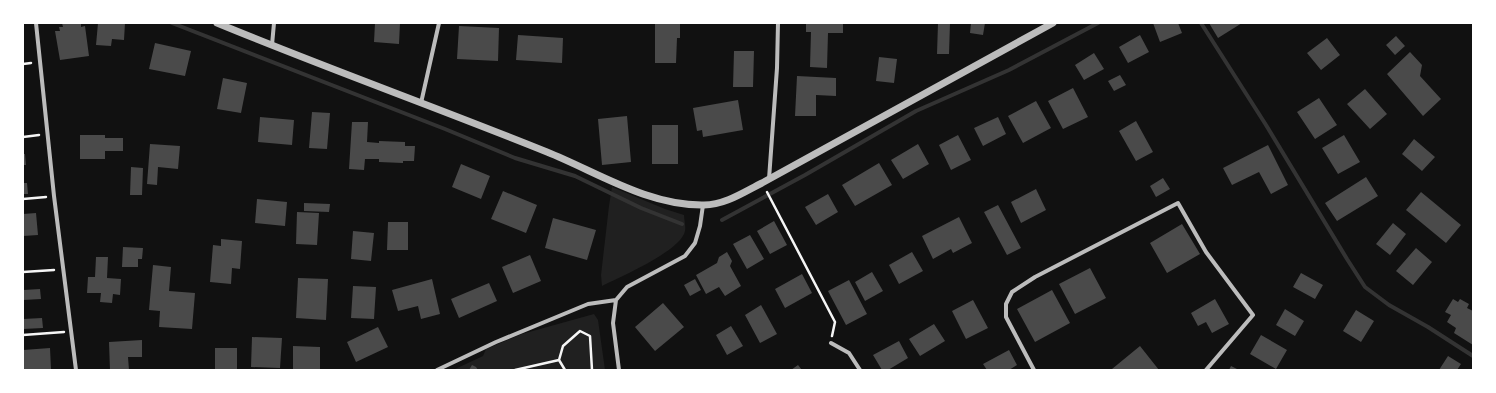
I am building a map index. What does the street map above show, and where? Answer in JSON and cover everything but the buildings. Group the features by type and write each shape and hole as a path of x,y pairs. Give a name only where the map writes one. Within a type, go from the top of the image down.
{"street":[{"path":"36,23 54,196 76,370"},
{"path":"217,23 272,46 548,152 638,192 662,201 703,205 717,204 769,179 1053,23"},
{"path":"272,46 274,23"},
{"path":"421,103 439,23"},
{"path":"769,179 777,68 778,23"},
{"path":"1034,370 1006,317 1006,304 1012,292 1035,277 1178,203 1206,252 1253,315 1206,370"},
{"path":"619,370 613,323 616,300 627,287 685,256 695,243 700,226 703,205"},
{"path":"437,370 496,342 588,304 616,300"},
{"path":"831,343 849,353 860,370"}],"path":[{"path":"23,137 48,134"},
{"path":"768,193 835,322 831,343"},
{"path":"23,199 54,196"},
{"path":"23,272 63,270"},
{"path":"23,335 71,331"},
{"path":"565,370 559,360 563,346 580,331 590,336 592,370"},
{"path":"515,370 559,360"}],"shaded area":[{"path":"612,187 665,209 684,215 685,231 681,239 662,255 602,286 601,275"},
{"path":"594,314 598,320 605,370 453,370 483,356 486,349 522,334"}],"waterway":[{"path":"172,23 445,129 515,158 575,176 641,208 682,224"},
{"path":"722,220 805,175 916,111 1009,70 1098,23"},
{"path":"1201,23 1266,125 1365,287 1389,305 1428,327 1473,356"}]}
